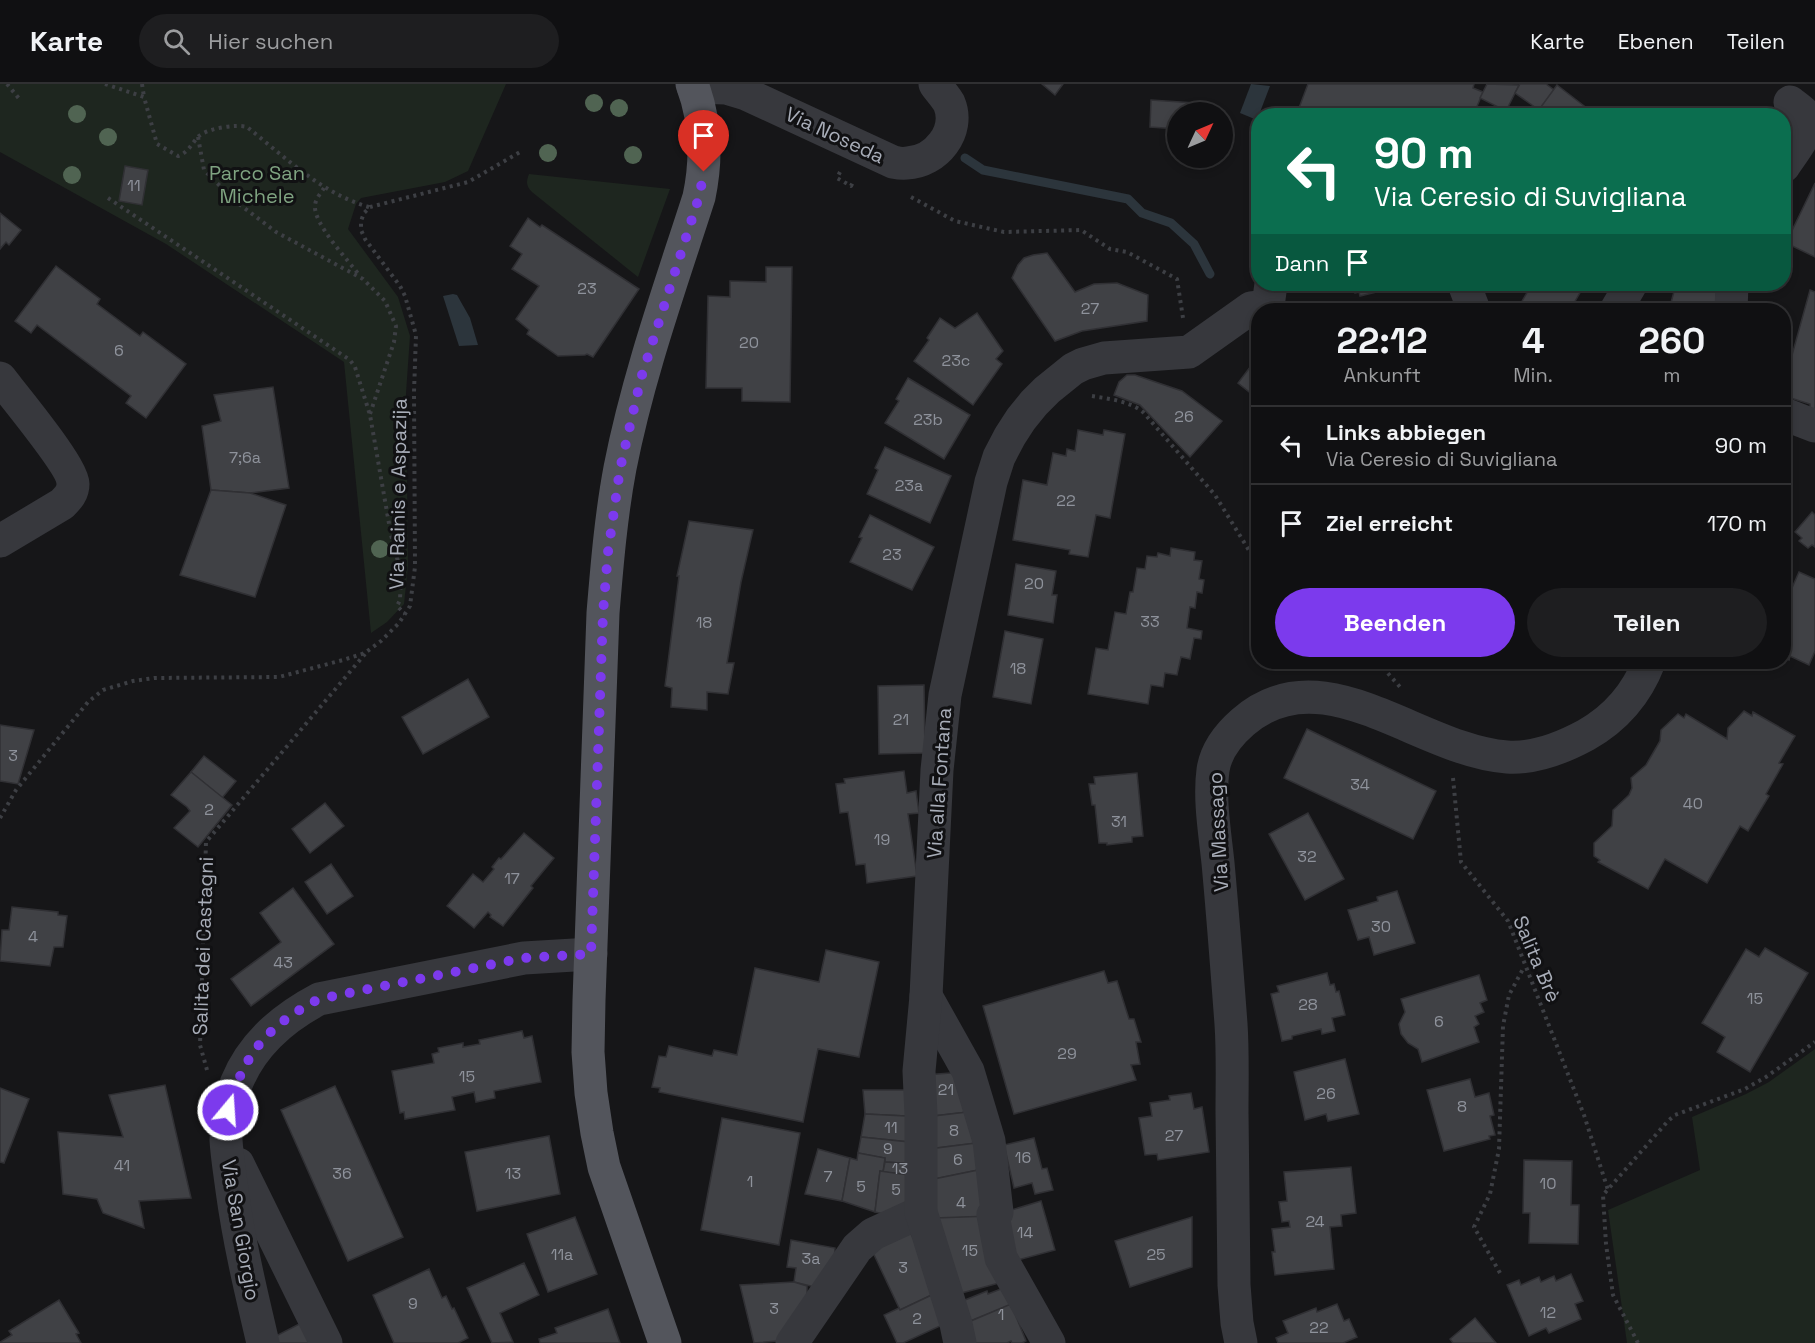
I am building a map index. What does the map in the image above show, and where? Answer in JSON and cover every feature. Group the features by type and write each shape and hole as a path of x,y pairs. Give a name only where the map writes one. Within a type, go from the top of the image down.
{"main road":[{"path":"665,1343 604,1167 597,1133 588,1052 603,613 608,552 620,469 641,378 699,197 704,172 705,150 700,109 692,85"}],"street":[{"name":"Via Noseda","path":"692,85 726,87 746,94 893,162 909,164 937,150 950,134 952,124 949,103 934,84"},
{"path":"1789,100 1803,112 1808,124 1806,132 1791,155"},
{"path":"1189,352 1251,308"},
{"name":"Via alla Fontana","path":"960,1343 921,1212 919,1071 926,996 937,770 945,695 991,482 999,457 1021,419 1047,390 1083,364 1104,358 1189,352"},
{"path":"0,378 63,462 73,483 69,498 62,504 0,541"},
{"path":"1791,417 1815,426"},
{"name":"Via Massago","path":"1241,1343 1234,1285 1231,1027 1213,815 1215,759 1227,738 1258,710 1296,697 1314,696 1347,702 1449,743 1492,755 1509,757 1534,755 1554,750 1592,731 1615,714 1634,692 1646,669"},
{"name":"Via San Giorgio","path":"262,1343 238,1233 226,1141 228,1110 234,1090 254,1050 297,1011 319,999 524,958 591,954"},
{"path":"926,996 968,1071 989,1141 997,1212 993,1215 1001,1258 1049,1343"},
{"path":"226,1141 326,1343"},
{"path":"792,1343 857,1248 873,1234 921,1212"}],"path":[{"path":"8,84 21,101"},
{"path":"105,84 144,97"},
{"path":"142,84 159,146 181,156 198,136 208,131 240,125 248,128 324,188 356,204 370,207 468,182 520,152"},
{"path":"198,136 204,170 235,201 276,232 363,279"},
{"path":"853,144 837,178 851,186 856,177"},
{"path":"324,188 317,199 316,212 326,231 363,279 385,301 396,326 394,342 370,415"},
{"path":"903,192 955,221 1004,232 1081,230 1110,249 1127,252 1177,279 1189,352"},
{"path":"108,198 350,360 355,367 370,415 391,536 401,573 400,600 397,606 405,614"},
{"name":"Via Rainis e Aspazija","path":"0,818 16,790 87,702 104,690 154,678 279,677 366,653 392,632 410,606 415,567 416,335 400,286 364,239 361,221 364,213 370,207"},
{"path":"1047,390 1136,406 1215,495 1251,554"},
{"name":"Salita dei Castagni","path":"209,1077 200,1045 206,842 366,653"},
{"path":"1384,669 1400,687"},
{"name":"Salita Brè","path":"1449,743 1461,862 1508,921 1584,1116 1608,1190"},
{"path":"1500,1273 1474,1227 1490,1194 1499,1149 1503,1026 1509,995 1525,966"},
{"path":"1638,1343 1612,1295 1603,1195 1668,1120 1675,1115 1744,1089 1766,1077 1815,1042"}],"green space":[{"name":"Parco San Michele","path":"0,84 506,84 468,171 445,182 361,198 356,204 348,229 398,297 410,336 406,393 408,566 404,604 387,622 371,633 344,362 166,244 0,152"},
{"path":"529,174 670,189 638,277 532,192 527,184"},
{"path":"1815,1049 1815,1343 1627,1343 1608,1210 1700,1170 1692,1117 1769,1082"}],"shaded area":[{"path":"1251,84 1270,86 1262,108 1251,108 1251,118 1240,113"},
{"path":"457,295 470,318 478,345 459,346 443,296"}],"building":[{"path":"1042,84 1063,84 1055,95"},
{"path":"1308,84 1474,84 1473,88 1483,92 1476,108 1299,108"},
{"path":"1487,84 1519,85 1508,108 1500,108 1480,98"},
{"path":"1520,84 1546,84 1554,90 1540,108 1536,108 1515,93"},
{"path":"1557,85 1587,108 1540,108"},
{"path":"1151,100 1180,102 1167,102 1167,128 1150,127"},
{"path":"125,166 148,170 142,205 119,201"},
{"path":"1815,183 1815,257 1791,245 1791,233"},
{"path":"0,213 21,230 9,245 6,242 0,249"},
{"path":"528,218 639,289 593,357 587,354 558,356 527,334 529,330 516,319 539,286 512,269 522,254 510,246"},
{"path":"1047,253 1075,292 1094,284 1117,283 1148,295 1147,321 1082,331 1055,341 1012,278 1024,258"},
{"path":"56,266 100,299 97,304 140,336 143,332 186,364 146,418 126,403 131,396 37,325 31,333 15,321"},
{"path":"766,267 792,267 790,402 742,401 742,388 706,388 708,296 730,297 730,281 766,282"},
{"path":"1810,290 1815,292 1815,411 1810,410 1810,404 1791,398 1791,359"},
{"path":"1354,291 1380,291 1360,296 1359,292 1355,293"},
{"path":"1528,291 1581,291 1574,303 1521,303"},
{"path":"1674,291 1720,291 1719,303 1671,303"},
{"path":"977,313 1003,351 996,359 1002,364 973,405 914,361 929,340 927,338 940,318 955,328"},
{"path":"1251,366 1251,393 1238,383"},
{"path":"1127,375 1135,375 1182,391 1222,421 1190,457 1140,405 1114,395 1119,382"},
{"path":"908,378 970,415 944,459 885,423 899,401 896,399"},
{"path":"273,387 289,488 250,493 211,490 202,426 221,421 214,395"},
{"path":"1078,430 1103,435 1104,430 1125,434 1110,518 1096,515 1088,557 1069,554 1070,550 1013,540 1023,480 1047,485 1053,453 1066,456 1067,449 1075,451"},
{"path":"885,447 951,476 930,523 867,494 878,470 875,468"},
{"path":"211,490 250,493 286,505 255,597 180,575"},
{"path":"1812,512 1815,515 1815,547 1812,545 1808,548 1799,541 1802,538 1795,532"},
{"path":"870,515 934,547 912,590 850,562"},
{"path":"689,521 753,530 741,582 727,663 734,663 728,694 707,692 707,710 671,707 672,688 665,686 679,576 677,576"},
{"path":"1171,548 1195,552 1194,560 1202,561 1199,579 1204,580 1202,593 1197,592 1195,608 1190,607 1187,628 1202,631 1201,639 1194,638 1190,659 1181,657 1177,675 1165,673 1163,687 1151,685 1148,704 1088,694 1096,648 1108,650 1115,612 1126,614 1137,568 1145,569 1147,556 1157,557 1158,553 1170,556"},
{"path":"1016,564 1056,571 1052,595 1057,595 1053,623 1008,615"},
{"path":"1799,572 1815,579 1815,651 1809,665 1791,656 1791,590"},
{"path":"1005,631 1043,639 1031,704 993,697"},
{"path":"468,679 489,717 423,754 402,717"},
{"path":"924,685 925,753 879,754 878,686"},
{"path":"1744,711 1752,716 1753,712 1795,736 1779,763 1783,764 1766,794 1769,796 1748,831 1740,826 1707,883 1665,859 1648,889 1598,862 1600,860 1594,856 1594,843 1612,826 1613,810 1629,795 1632,788 1631,778 1646,765 1660,741 1661,730 1678,714 1684,718 1686,714 1727,739 1728,728"},
{"path":"0,725 34,730 18,784 0,781"},
{"path":"1307,729 1436,791 1413,839 1284,778"},
{"path":"204,756 236,781 222,798 191,772"},
{"path":"904,771 907,793 916,791 919,813 908,814 917,876 867,883 865,864 856,865 848,812 840,813 836,784 845,783 844,779"},
{"path":"191,772 232,805 198,847 174,828 190,811 171,795"},
{"path":"1137,773 1143,836 1132,837 1132,842 1107,845 1107,843 1099,843 1095,805 1092,805 1089,784 1095,784 1094,777"},
{"path":"325,803 344,826 310,853 292,829"},
{"path":"1308,813 1344,879 1305,900 1269,834"},
{"path":"524,833 554,858 503,926 490,917 488,912 474,928 447,906 473,874 483,882 494,869 492,867 499,858 501,859"},
{"path":"331,864 353,896 327,914 305,882"},
{"path":"293,888 334,944 251,1006 231,979 281,942 260,913"},
{"path":"1397,891 1415,943 1374,955 1369,937 1358,940 1348,910 1378,901 1377,897"},
{"path":"12,907 58,912 58,915 67,916 63,947 54,947 50,966 0,961 2,930 9,930"},
{"path":"1765,948 1808,973 1750,1072 1717,1052 1725,1037 1702,1023 1746,949 1759,957"},
{"path":"826,950 879,962 859,1057 818,1049 803,1122 659,1092 660,1088 652,1087 659,1056 666,1057 669,1046 712,1056 714,1050 737,1055 755,968 819,982"},
{"path":"1104,971 1108,983 1117,981 1129,1019 1134,1019 1141,1042 1136,1042 1140,1064 1131,1065 1136,1080 1014,1114 983,1006"},
{"path":"1327,973 1330,985 1334,984 1336,992 1339,991 1345,1015 1332,1018 1335,1031 1322,1034 1321,1029 1292,1036 1292,1039 1282,1041 1271,994 1279,992 1277,986"},
{"path":"1479,975 1487,1000 1480,1003 1484,1012 1475,1016 1479,1024 1474,1027 1479,1042 1422,1062 1418,1049 1408,1043 1401,1034 1399,1024 1405,1012 1401,999"},
{"path":"522,1031 524,1038 532,1036 541,1082 494,1091 495,1098 476,1102 474,1092 452,1097 455,1110 405,1119 404,1112 400,1113 392,1071 434,1063 432,1054 439,1052 438,1048 463,1043 463,1047 480,1044 479,1040"},
{"path":"1345,1059 1359,1114 1328,1121 1326,1114 1305,1120 1294,1072"},
{"path":"964,1072 976,1111 925,1117 924,1075"},
{"path":"1470,1079 1475,1097 1489,1093 1494,1115 1490,1116 1495,1135 1489,1136 1490,1139 1444,1151 1427,1090"},
{"path":"165,1085 191,1198 139,1201 144,1228 103,1213 97,1199 63,1194 58,1132 123,1137 109,1095"},
{"path":"335,1086 403,1237 348,1261 281,1110"},
{"path":"0,1088 29,1099 4,1163 0,1162"},
{"path":"863,1090 906,1090 906,1116 865,1114"},
{"path":"1191,1093 1194,1109 1202,1107 1209,1152 1158,1160 1157,1154 1145,1155 1139,1118 1152,1116 1150,1103 1170,1100 1169,1096"},
{"path":"976,1111 984,1142 929,1149 925,1117"},
{"path":"865,1114 906,1116 919,1143 861,1137"},
{"path":"722,1118 800,1133 779,1245 701,1230"},
{"path":"549,1136 560,1194 477,1211 465,1152"},
{"path":"861,1137 919,1143 916,1164 885,1162 885,1158 858,1153"},
{"path":"1034,1138 1042,1169 1047,1168 1053,1190 1035,1194 1032,1183 1014,1188 1004,1145"},
{"path":"984,1142 988,1168 929,1180 929,1149"},
{"path":"818,1149 850,1158 842,1201 805,1194"},
{"path":"858,1153 885,1158 883,1172 880,1171 875,1212 842,1201 850,1158 857,1160"},
{"path":"1524,1160 1572,1161 1571,1205 1579,1205 1578,1244 1529,1243 1530,1213 1523,1213"},
{"path":"885,1162 916,1164 916,1176 883,1172"},
{"path":"1351,1167 1356,1213 1341,1215 1342,1226 1330,1227 1334,1269 1275,1275 1272,1229 1290,1227 1289,1221 1282,1222 1279,1202 1287,1201 1284,1172"},
{"path":"988,1168 991,1216 933,1219 929,1180"},
{"path":"880,1171 916,1176 902,1218 875,1212"},
{"path":"1041,1201 1055,1250 1007,1263 995,1215"},
{"path":"991,1216 1003,1282 954,1295 935,1218"},
{"path":"575,1217 597,1274 548,1292 527,1234"},
{"path":"1192,1217 1192,1267 1130,1287 1115,1241"},
{"path":"907,1225 938,1292 900,1310 868,1242"},
{"path":"791,1240 835,1248 833,1274 819,1288 794,1282 796,1268 787,1267"},
{"path":"524,1263 539,1295 500,1313 513,1342 492,1343 467,1288"},
{"path":"429,1269 442,1298 446,1296 452,1309 454,1308 468,1338 458,1343 394,1343 373,1295"},
{"path":"1571,1274 1583,1301 1575,1304 1581,1319 1549,1333 1546,1328 1529,1336 1507,1285 1519,1280 1521,1285 1539,1277 1541,1282 1554,1276 1556,1281"},
{"path":"794,1282 807,1286 807,1301 790,1340 754,1343 740,1285"},
{"path":"1006,1287 1013,1304 963,1324 955,1304 987,1291 988,1294"},
{"path":"938,1292 951,1321 903,1343 897,1343 884,1315"},
{"path":"59,1300 79,1333 76,1334 81,1343 0,1342 12,1335 9,1331"},
{"path":"1011,1304 1026,1341 1022,1343 1011,1341 1007,1343 967,1343 959,1326"},
{"path":"1337,1304 1344,1321 1349,1319 1357,1337 1343,1343 1278,1343 1276,1338 1288,1333 1283,1321 1316,1308 1317,1312"},
{"path":"608,1309 620,1343 540,1343 539,1339 557,1333 555,1328"},
{"path":"1475,1318 1496,1343 1453,1343 1450,1339"},
{"path":"307,1320 318,1343 272,1343 270,1339"}],"waterway":[{"path":"965,158 983,170 1128,199 1142,213 1171,223 1194,244 1210,274"}],"route":[{"path":"228,1110 243,1069 254,1050 297,1011 319,999 524,958 591,954 603,613 608,552 620,469 641,378 699,197 704,172"}]}
